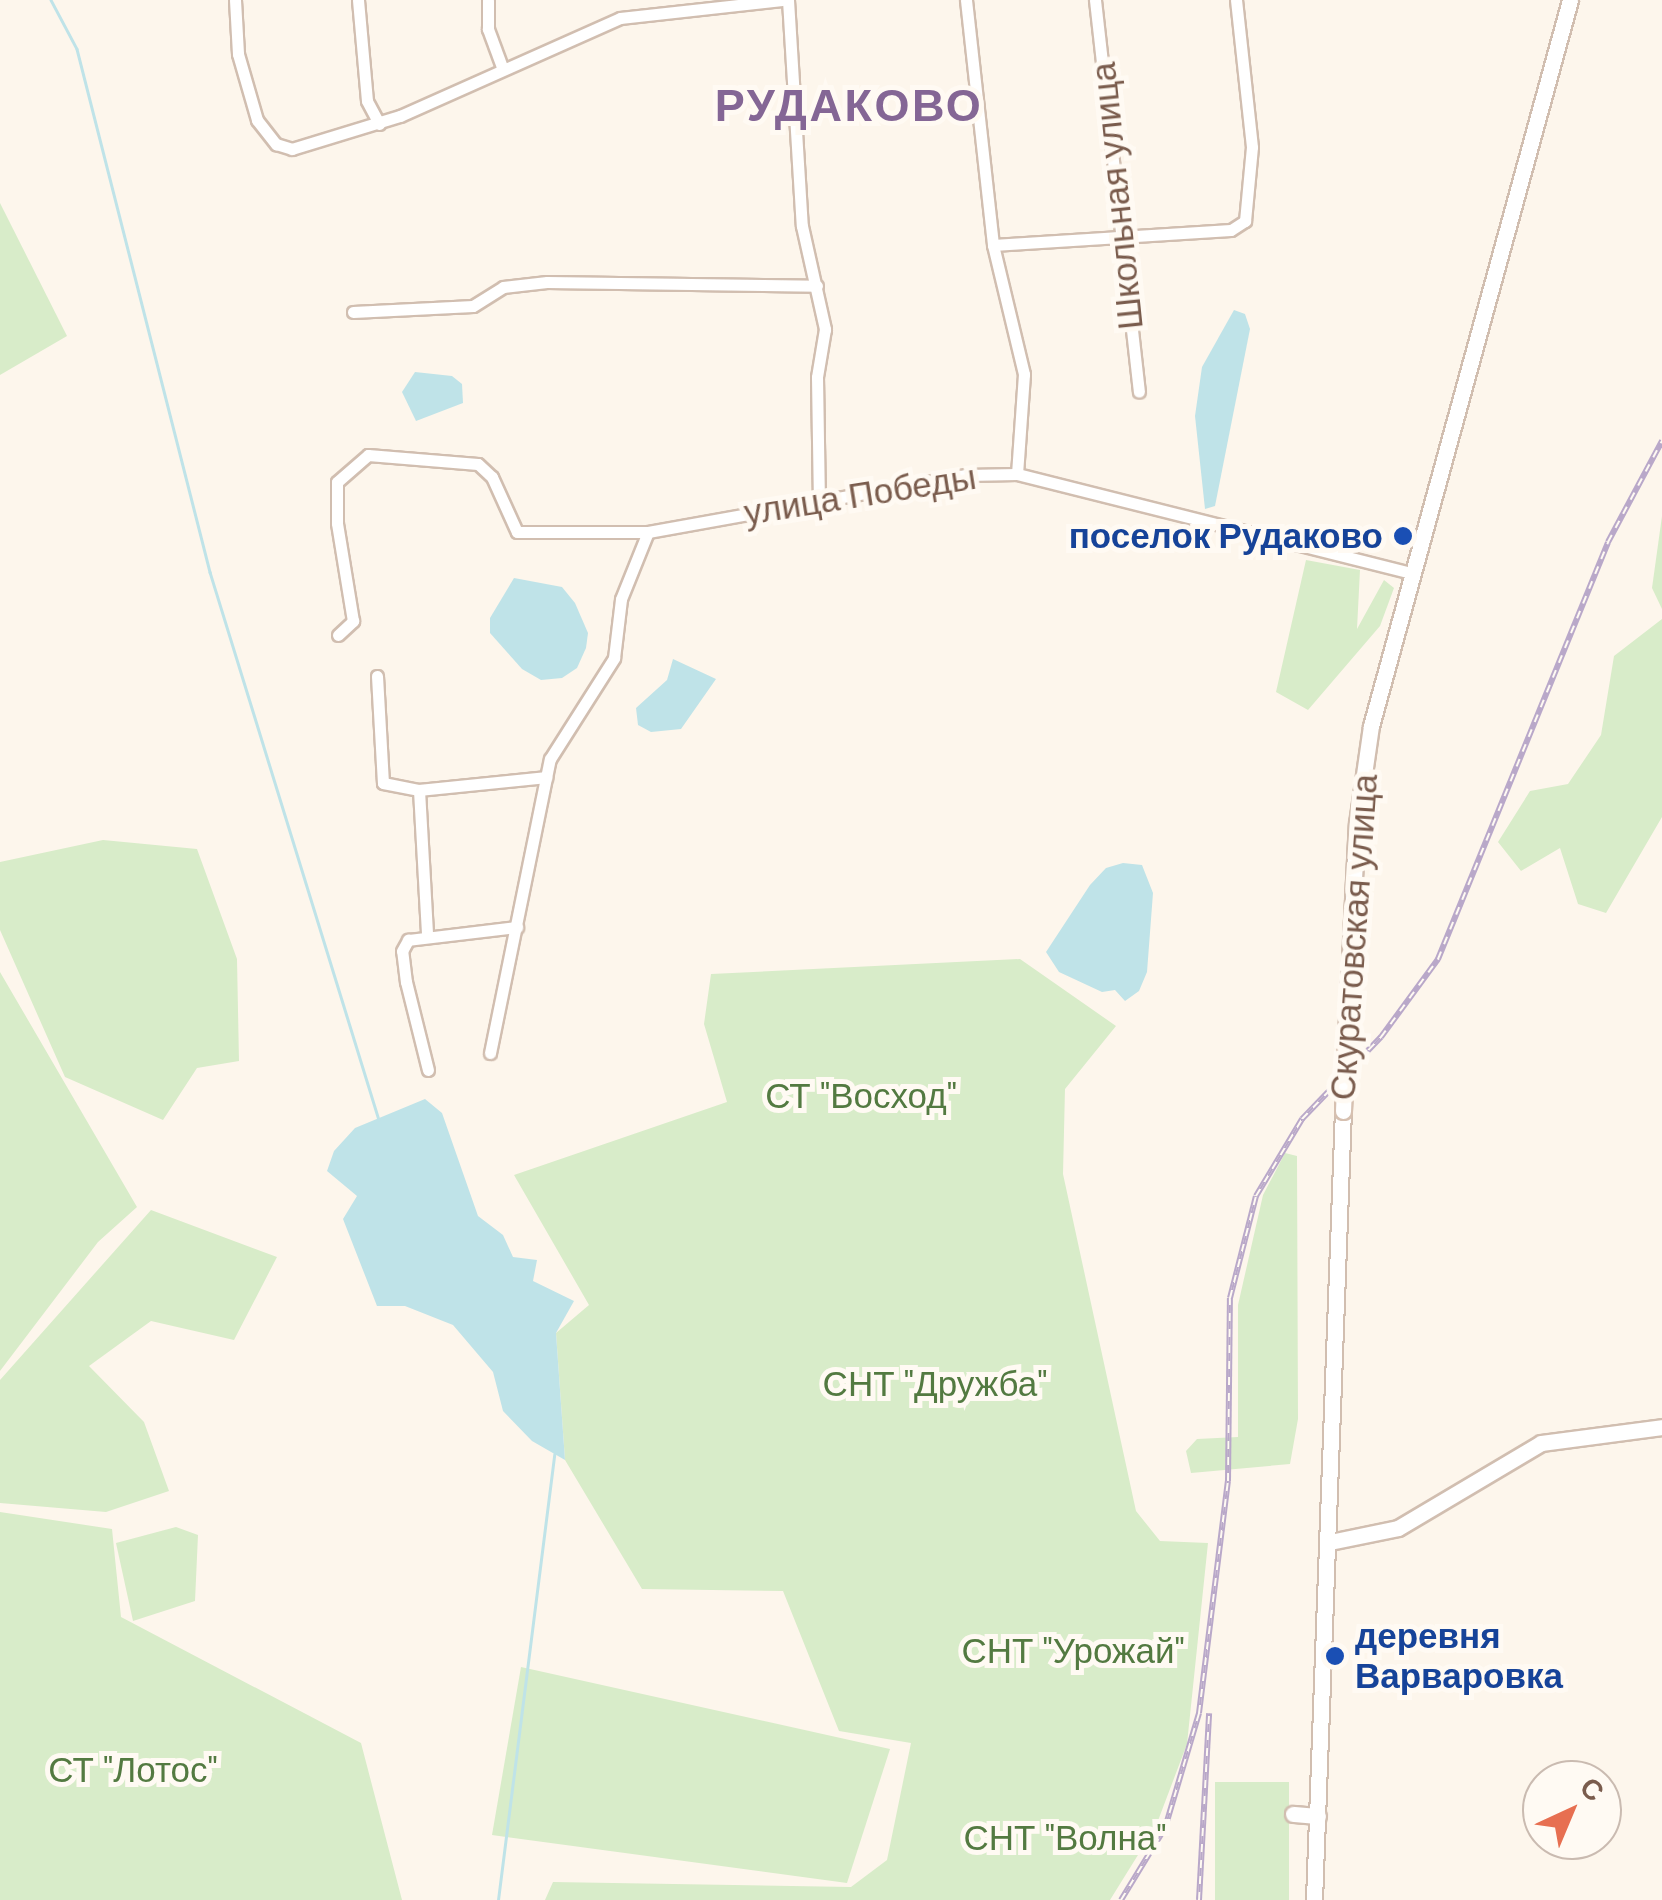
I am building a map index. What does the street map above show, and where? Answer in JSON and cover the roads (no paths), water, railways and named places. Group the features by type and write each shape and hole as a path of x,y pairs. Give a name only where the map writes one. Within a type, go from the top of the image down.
{"street":[{"path":"236,0 238,54 258,120 276,144 311,148 379,124 620,18 785,0 800,207 825,328 817,377 819,502"},
{"path":"358,0 367,101 379,124"},
{"path":"488,0 488,29 502,67"},
{"path":"620,0 620,18"},
{"path":"966,0 992,245 1024,374 1017,474"},
{"name":"Школьная улица","path":"1095,0 1139,392"},
{"path":"992,245 1230,230 1249,215 1252,185 1236,0"},
{"name":"Скуратовская улица","path":"1314,1900 1346,1037 1362,778 1410,574 1570,0"},
{"path":"353,312 472,306 503,287 547,282 816,286"},
{"name":"улица Победы","path":"338,635 353,621 336,522 337,482 344,470 368,455 478,464 492,476 516,532 648,532 966,475 1017,474 1410,574"},
{"path":"490,1053 550,759 614,658 621,599 648,532"},
{"path":"377,676 382,783 419,790 546,777"},
{"path":"419,790 427,933"},
{"path":"428,1070 402,951 408,940 427,933 517,926"},
{"path":"1330,1542 1398,1528 1541,1443 1662,1427"},
{"path":"1293,1814 1318,1816"}],"water":[{"path":"1234,310 1245,314 1250,329 1215,506 1205,509 1195,416 1202,367"},
{"path":"415,372 452,376 462,384 463,403 416,421 402,392"},
{"path":"514,578 562,587 575,603 588,633 586,648 577,668 562,678 541,680 522,669 490,633 490,618"},
{"path":"673,659 716,679 681,729 651,732 638,725 636,708 667,680"},
{"path":"1123,863 1142,865 1153,893 1147,972 1139,991 1125,1001 1115,990 1102,992 1059,972 1046,952 1090,885 1106,868"},
{"path":"425,1099 442,1113 478,1216 503,1235 513,1257 537,1260 533,1281 574,1301 556,1333 565,1460 532,1441 503,1411 493,1372 453,1325 405,1306 377,1306 343,1219 357,1196 327,1171 334,1151 355,1128"}],"waterway":[{"path":"51,0 77,49 210,572 379,1120"},
{"path":"498,1900 554,1455"}],"railway":[{"path":"1121,1900 1165,1828 1199,1713 1228,1481 1230,1298 1256,1196 1302,1119 1381,1037 1438,959 1608,542 1662,441"},
{"path":"1199,1900 1209,1713"}],"place":[{"name":"поселок Рудаково","path":"1403,536"},
{"name":"деревня Варваровка","path":"1335,1656"}],"district":[{"name":"РУДАКОВО","path":"849,106"}],"park label":[{"name":"СТ \"Восход\"","path":"861,1096"},
{"name":"СНТ \"Дружба\"","path":"935,1384"},
{"name":"СНТ \"Урожай\"","path":"1073,1651"},
{"name":"СТ \"Лотос\"","path":"133,1770"},
{"name":"СНТ \"Волна\"","path":"1065,1838"}]}
